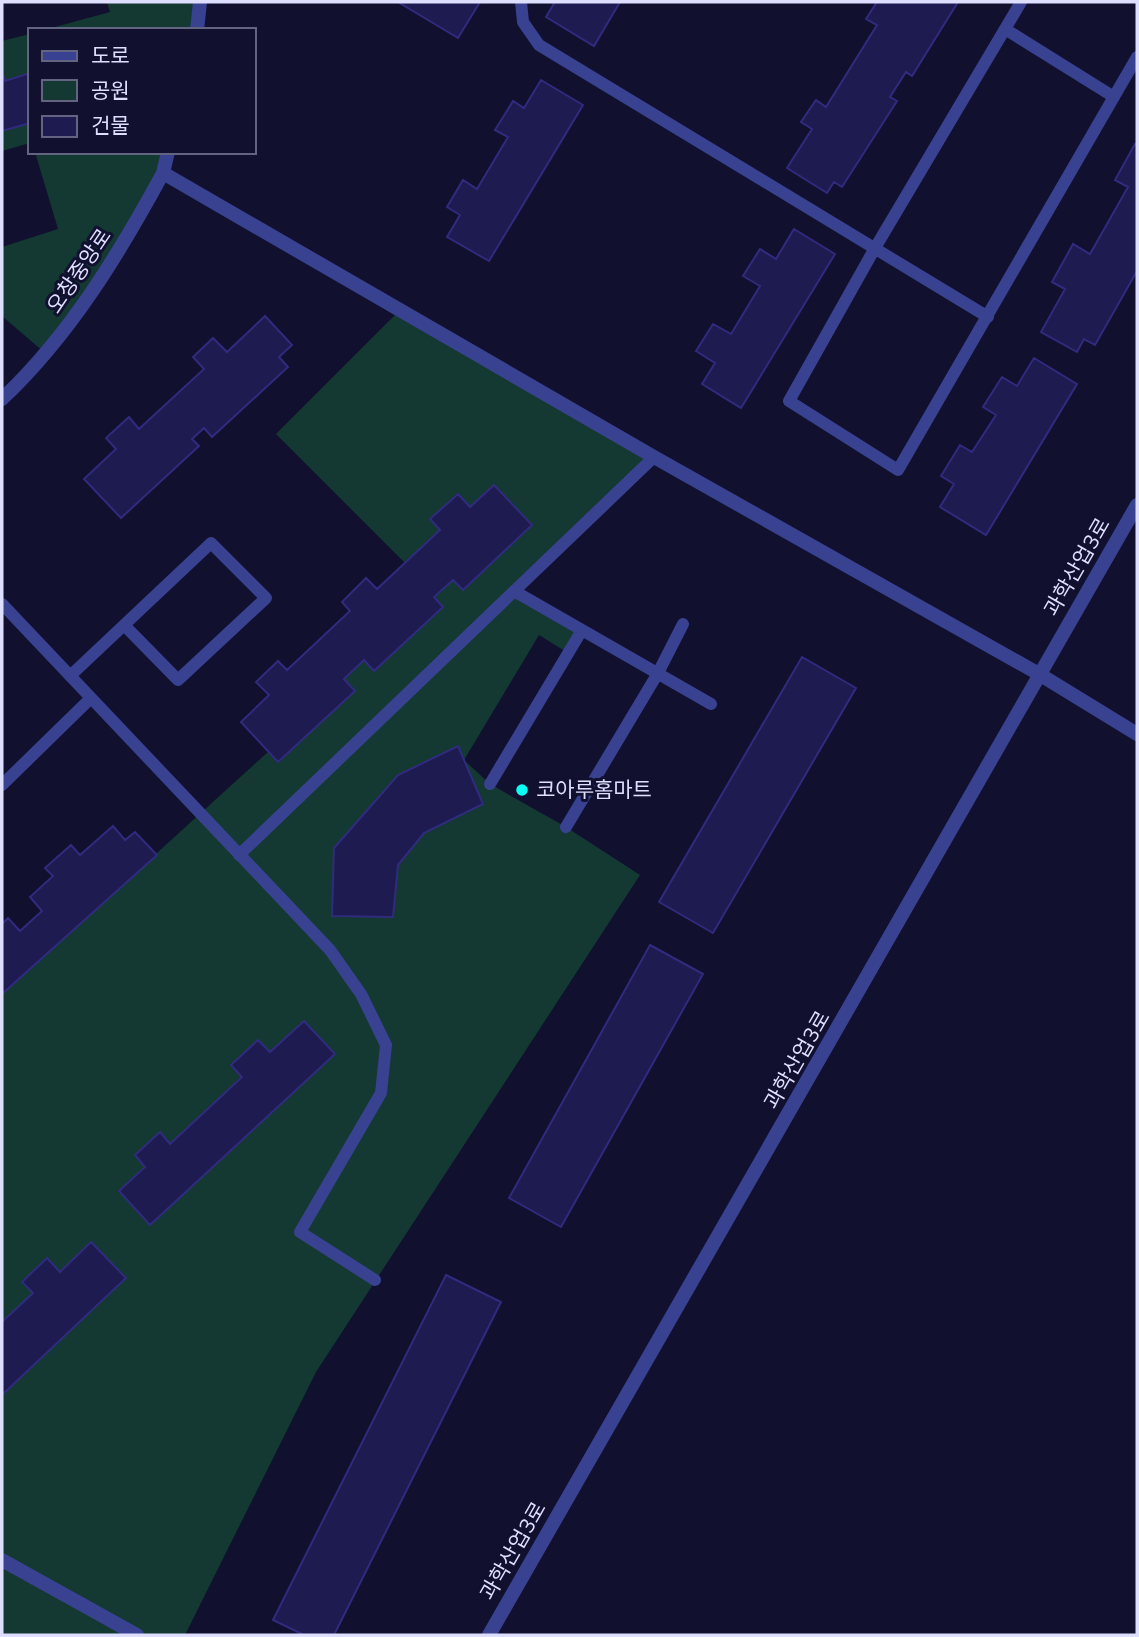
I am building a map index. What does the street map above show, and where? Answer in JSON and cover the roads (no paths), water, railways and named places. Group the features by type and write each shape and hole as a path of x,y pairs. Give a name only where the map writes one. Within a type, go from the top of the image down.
{"street":[{"path":"197,28 200,2"},
{"name":"오창중앙로","path":"2,399 52,345 94,289 163,173 168,154"},
{"path":"163,173 654,457 1039,674 1137,734"},
{"name":"과학산업3로","path":"489,1635 847,1016 1137,505"},
{"path":"2,1560 137,1635"}],"lane":[{"path":"521,2 523,22 539,45 988,317"},
{"path":"1021,2 875,248 789,401 898,470 1137,57"},
{"path":"1005,29 1114,97"},
{"path":"239,855 654,457"},
{"path":"70,676 211,542 266,598 178,680 124,625"},
{"path":"514,591 711,704"},
{"path":"2,604 330,950 361,993 386,1045 381,1093 300,1232 375,1280"},
{"path":"566,827 658,673 683,624"},
{"path":"490,784 582,630"},
{"path":"2,785 91,698"}],"place":[{"name":"코아루홈마트","path":"522,790"}]}
